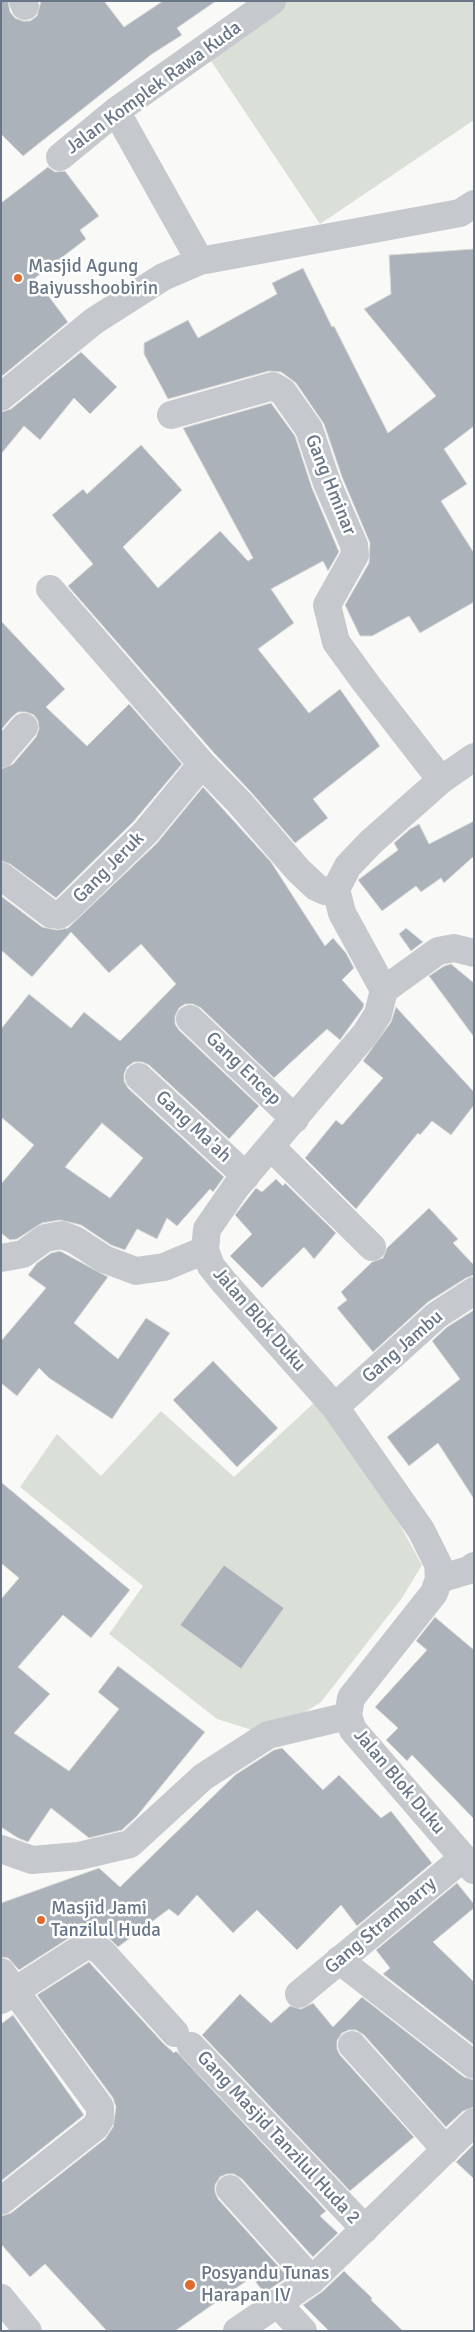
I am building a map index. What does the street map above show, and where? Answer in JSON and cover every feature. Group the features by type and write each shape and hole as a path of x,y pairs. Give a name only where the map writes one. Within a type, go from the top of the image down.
{"street":[{"name":"Jalan Komplek Rawa Kuda","path":"60,157 116,111 272,1"},
{"path":"116,111 200,261"},
{"path":"1,397 94,320 163,277 200,261 460,213 474,204"},
{"name":"Gang Hminar","path":"171,415 273,386 283,392 309,429 327,483 354,545 355,554 327,605 336,642 441,780"},
{"path":"50,589 202,764 316,887 325,891 336,889"},
{"path":"1,754 24,727"},
{"path":"474,758 441,780 371,842 348,866 336,889 342,914 384,990 438,951 454,948 474,953"},
{"name":"Gang Jeruk","path":"1,876 51,914 59,915 146,832 202,764"},
{"name":"Jalan Blok Duku","path":"384,990 378,1014 366,1033 272,1147 236,1187 207,1229 204,1250 211,1266 223,1282 335,1407 421,1530 438,1564 439,1579 434,1593 351,1698 348,1716 353,1730 468,1864"},
{"name":"Gang Encep","path":"190,1019 295,1119"},
{"name":"Gang Ma'ah","path":"139,1077 246,1176"},
{"path":"272,1147 372,1247"},
{"path":"1,1258 23,1254 45,1238 62,1235 75,1240 104,1259 136,1271 164,1267 204,1250"},
{"name":"Gang Jambu","path":"335,1407 437,1315 474,1291"},
{"path":"439,1579 469,1570 474,1566"},
{"path":"1,1849 32,1860 79,1856 130,1844 202,1777 268,1735 348,1716"},
{"name":"Gang Strambarry","path":"299,1994 339,1960 468,1864"},
{"name":"Gang Masjid Tanzilul Huda 2","path":"6,1987 88,1944 101,1951 365,2230"},
{"path":"339,1960 474,2064"},
{"path":"1,2201 95,2127 100,2119 100,2107 6,1987"},
{"path":"352,2045 446,2150"},
{"path":"237,2331 312,2280 474,2122"},
{"path":"230,2189 312,2280"},
{"path":"1,2298 28,2331"},
{"path":"277,2304 304,2331"}],"shaded area":[{"path":"281,1 474,1 474,120 320,224 205,52"},
{"path":"317,1400 376,1481 422,1565 402,1598 321,1702 296,1718 252,1730 217,1719 109,1634 143,1586 20,1487 57,1434 101,1476 161,1411 234,1477"}],"building":[{"path":"1,1 8,1 10,12 15,18 30,21 37,16 41,1 104,1 124,27 163,1 216,1 177,28 182,35 152,54 23,156 1,134"},
{"path":"48,167 55,172 65,171 99,216 80,230 86,239 35,278 68,322 1,377 1,203"},
{"path":"474,249 474,426 444,449 467,484 441,501 474,553 474,602 420,633 409,616 372,636 360,636 345,605 369,563 370,543 342,477 324,424 296,383 281,372 269,371 168,399 144,354 144,343 188,320 198,338 277,294 272,283 303,268 388,433 436,396 364,309 391,294 389,255"},
{"path":"81,352 117,387 90,414 74,398 40,440 24,426 1,454 1,412 11,409"},
{"path":"271,403 295,436 312,488 339,552 328,571 323,561 271,589 294,623 258,649 309,713 340,689 380,746 313,799 328,818 295,843 68,586 93,564 52,515 83,489 87,494 141,445 182,490 123,547 158,588 220,531 248,561 253,558 183,428"},
{"path":"1,621 65,689 46,707 87,746 129,704 182,764 134,821 56,898 10,864 1,861 1,769 13,764 36,737 39,729 38,721 34,715 18,712 1,730"},
{"path":"203,787 271,862 325,946 333,938 346,953 354,968 342,980 364,1004 363,1008 340,1040 327,1029 274,1078 201,1008 193,1004 185,1004 179,1008 175,1016 175,1024 179,1030 259,1106 229,1139 149,1065 142,1062 134,1062 127,1067 124,1081 128,1088 224,1177 213,1192 210,1189 177,1226 167,1218 157,1239 137,1229 125,1250 111,1245 81,1225 60,1220 42,1223 17,1239 10,1240 1,1233 1,1184 34,1145 1,1117 1,1029 29,994 71,1028 84,1012 120,1041 176,984 141,944 109,973 71,932 32,977 1,950 1,896 42,927 57,930 68,928 157,843","holes":["102,1123 143,1158 110,1198 65,1167"]},
{"path":"474,821 474,856 444,883 441,878 421,892 416,886 382,911 358,880 398,850 394,843 419,824 429,844"},
{"path":"406,928 423,942 411,951 399,934"},
{"path":"451,964 474,983 474,1037 429,976 444,966"},
{"path":"396,1007 474,1092 474,1105 451,1135 432,1121 420,1135 418,1133 356,1209 305,1158 336,1120 342,1125 383,1078 363,1061 391,1022"},
{"path":"276,1179 283,1186 285,1183 336,1233 314,1259 304,1247 262,1288 230,1256 252,1234 235,1215 256,1188 262,1192"},
{"path":"429,1208 458,1239 453,1243 474,1265 474,1275 428,1302 373,1352 337,1308 347,1300 341,1292 372,1262 383,1258 387,1248"},
{"path":"60,1251 108,1277 74,1323 118,1359 146,1318 170,1333 112,1419 49,1378 39,1368 17,1396 1,1383 1,1341 46,1288 28,1275 37,1263 51,1253"},
{"path":"474,1310 474,1499 438,1443 409,1466 387,1437 460,1379 432,1341 447,1327"},
{"path":"213,1361 278,1428 237,1467 173,1400"},
{"path":"1,1482 130,1590 91,1638 63,1615 18,1667 50,1694 14,1733 69,1771 119,1709 98,1692 118,1666 205,1732 137,1816 122,1830 89,1838 51,1808 28,1842 1,1827 1,1599 19,1578 1,1563"},
{"path":"224,1565 284,1608 241,1669 180,1625"},
{"path":"435,1617 474,1650 474,1819 412,1755 407,1761 386,1740 398,1728 375,1707 427,1650 416,1641"},
{"path":"282,1748 323,1790 339,1775 381,1818 391,1811 432,1863 357,1926 341,1905 297,1950 257,1910 233,1933 197,1895 178,1916 169,1909 118,1947 108,1937 87,1928 19,1970 8,1958 1,1957 1,1903 99,1868 120,1887 235,1775 274,1750"},
{"path":"457,1883 474,1904 474,1908 433,1942 474,1982 474,2045 383,1974 390,1968 376,1950"},
{"path":"89,1962 163,2043 174,2053 176,2051 326,2211 320,2216 338,2233 313,2257 242,2179 234,2174 220,2177 215,2185 218,2199 288,2277 264,2293 252,2277 175,2331 107,2331 45,2264 30,2277 1,2244 1,2216 11,2213 105,2139 113,2127 116,2107 113,2098 37,1995"},
{"path":"240,1994 271,2023 290,2006 301,2009 313,2003 333,2027 362,1997 464,2077 474,2080 474,2107 463,2111 446,2127 364,2035 356,2030 342,2033 337,2041 337,2049 340,2055 414,2137 350,2191 202,2035"},
{"path":"13,2015 84,2115 1,2181 1,2024"},
{"path":"474,2144 474,2179 456,2162"},
{"path":"344,2271 403,2331 329,2331 303,2305 323,2291"}],"place":[{"name":"Masjid Agung Baiyusshoobirin","path":"18,278"},
{"name":"Masjid Jami Tanzilul Huda","path":"41,1920"},
{"name":"Posyandu Tunas Harapan IV","path":"190,2285"}]}
